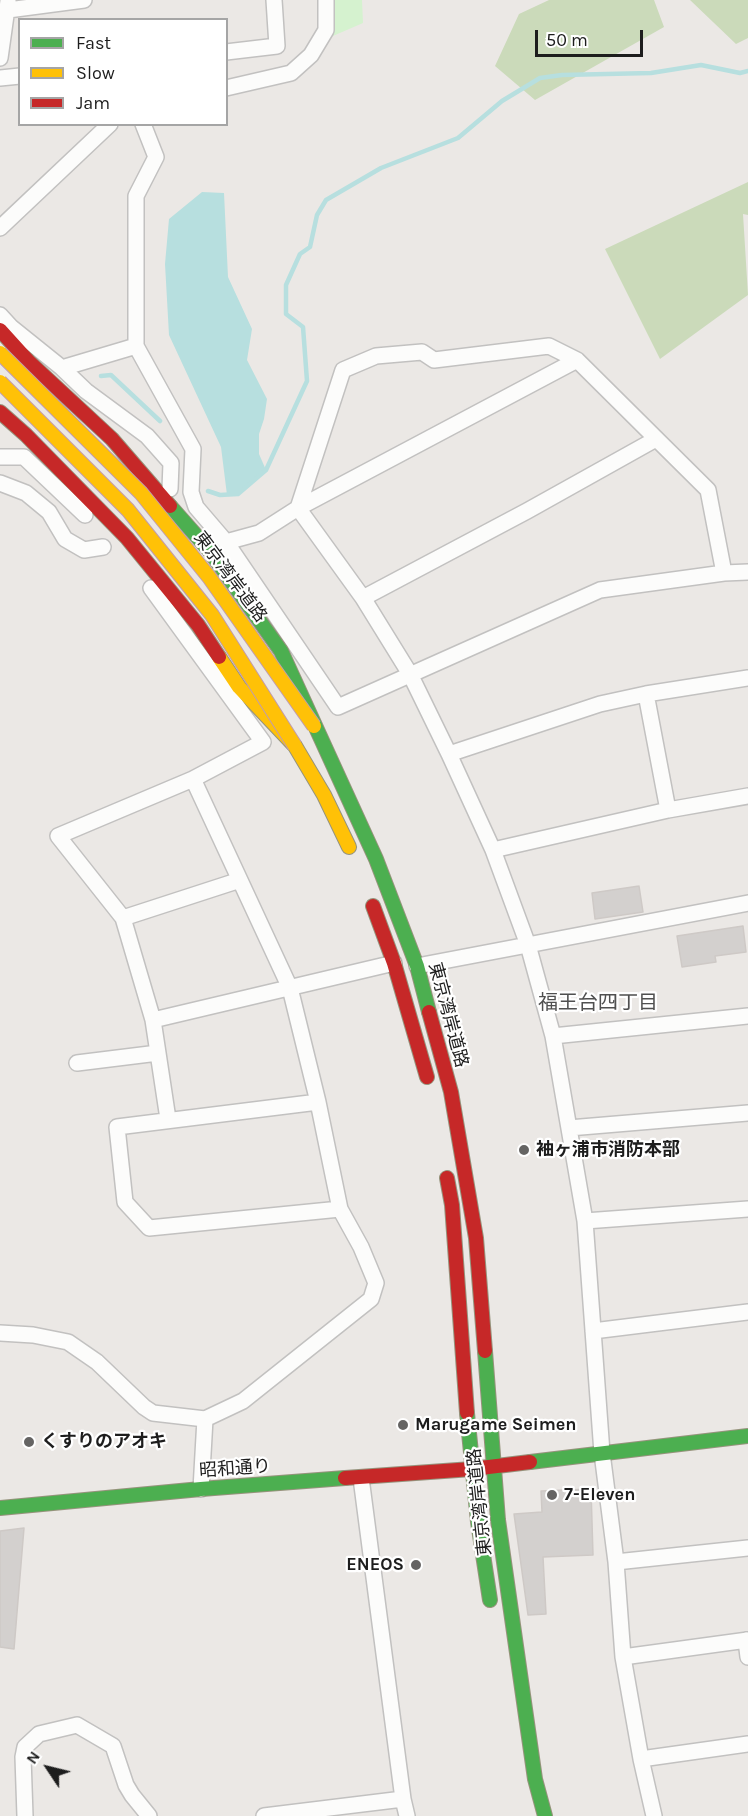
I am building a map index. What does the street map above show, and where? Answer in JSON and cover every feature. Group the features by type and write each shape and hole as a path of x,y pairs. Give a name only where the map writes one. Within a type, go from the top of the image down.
{"main road":[{"path":"0,330 29,362 112,440 209,550 281,651 314,726"},
{"name":"東京湾岸道路","path":"0,353 141,494 209,577 314,726 376,859 417,966 451,1092 475,1229 498,1520 535,1779 545,1816"},
{"name":"東京湾岸道路","path":"0,382 128,510 212,615 324,795 355,859"},
{"path":"0,412 26,435 127,538 198,625 239,687 295,746"},
{"name":"東京湾岸道路","path":"368,890 394,963 429,1085"},
{"name":"東京湾岸道路","path":"444,1162 452,1205 472,1469 493,1615"},
{"path":"493,1467 748,1436"},
{"name":"昭和通り","path":"0,1508 493,1467"}],"street":[{"path":"0,58 8,5 84,0"},
{"path":"228,52 276,46 274,0"},
{"path":"228,88 291,73 311,55 326,30 326,0"},
{"path":"0,78 18,76"},
{"path":"0,228 108,126"},
{"path":"144,126 156,157 136,196 136,346 193,449 191,492 196,507 226,542 338,707 600,590 724,573 748,572"},
{"path":"0,315 11,327 62,368 86,392 147,436 171,463 170,489"},
{"path":"62,368 136,346"},
{"path":"298,508 343,370 376,356 422,352 434,360 549,346 577,360 708,490 724,573"},
{"path":"226,542 259,533 298,508 577,360"},
{"path":"363,598 656,439"},
{"path":"0,457 24,457 109,537 150,587 263,742 193,779 58,836 123,918 153,1020 168,1119"},
{"path":"0,483 26,493 49,512 65,539 84,550 104,547"},
{"path":"298,508 363,598 410,674 449,754 493,850 528,945 553,1036 585,1221 602,1454 616,1562 623,1657 641,1759 654,1816"},
{"path":"449,754 600,704 646,694 748,678"},
{"path":"646,694 668,810"},
{"path":"0,1333 33,1335 68,1342 97,1362 153,1413 205,1419 243,1401 371,1299 376,1283 361,1247 340,1209 318,1102 290,988 193,779"},
{"path":"493,850 668,810 748,796"},
{"path":"123,918 240,880"},
{"path":"417,966 748,903"},
{"path":"153,1020 394,963"},
{"path":"553,1036 748,1016"},
{"path":"77,1063 158,1053"},
{"path":"318,1102 117,1127 124,1202 149,1228 340,1209"},
{"path":"569,1128 748,1113"},
{"path":"585,1221 748,1209"},
{"path":"593,1331 748,1312"},
{"path":"201,1490 205,1419"},
{"path":"361,1478 407,1816"},
{"path":"616,1562 748,1548"},
{"path":"623,1657 747,1640 748,1658"},
{"path":"25,1816 23,1756 25,1747 39,1734 77,1725 113,1746 126,1785 149,1816"},
{"path":"641,1759 748,1744"},
{"path":"264,1816 403,1799"}],"green space":[{"path":"322,0 362,0 363,23 319,42"},
{"path":"549,0 654,0 664,27 535,100 495,66 519,14"},
{"path":"690,0 748,0 748,38 736,44"},
{"path":"748,182 748,215 743,214 748,295 660,359 605,249"}],"water":[{"path":"202,192 224,193 228,277 252,329 247,360 267,399 259,434 259,454 266,470 238,494 227,495 221,447 169,335 165,264 169,219"}],"building":[{"path":"639,886 643,912 595,919 592,893"},
{"path":"743,926 746,952 715,956 716,962 682,967 677,936"},
{"path":"591,1489 593,1555 543,1557 546,1614 528,1615 514,1514 542,1512 541,1491"},
{"path":"24,1528 14,1649 0,1647 0,1531"}],"waterway":[{"path":"208,491 220,495 238,494 266,470 307,381 303,327 286,314 286,285 300,254 310,247 317,215 326,200 381,168 458,138 502,101 540,78 562,75 651,73 701,65 740,73 748,71"},
{"path":"101,376 111,375 160,421"}],"traffic: fast":[{"path":"170,506 209,550 281,651 376,859 417,966 429,1012"},
{"path":"485,1351 498,1520 535,1779 545,1816"},
{"path":"467,1413 478,1522 490,1600"},
{"path":"530,1462 748,1436"},
{"path":"0,1508 345,1478"}],"traffic: slow":[{"path":"0,353 141,493 209,577 314,726"},
{"path":"0,382 128,510 212,615 295,746"},
{"path":"219,657 239,687 295,746 324,795 349,847"}],"traffic: jam":[{"path":"0,330 29,362 112,439 170,506"},
{"path":"0,412 26,435 127,538 198,625 219,657"},
{"path":"373,906 394,963 427,1077"},
{"path":"429,1012 451,1092 476,1238 485,1351"},
{"path":"447,1178 452,1205 467,1413"},
{"path":"345,1478 472,1469 530,1462"}],"place":[{"name":"袖ヶ浦市消防本部","path":"524,1150"},
{"name":"Marugame Seimen","path":"403,1425"},
{"name":"くすりのアオキ","path":"29,1442"},
{"name":"7-Eleven","path":"552,1495"},
{"name":"ENEOS","path":"416,1565"}],"district":[{"name":"福王台四丁目","path":"598,1003"}]}
